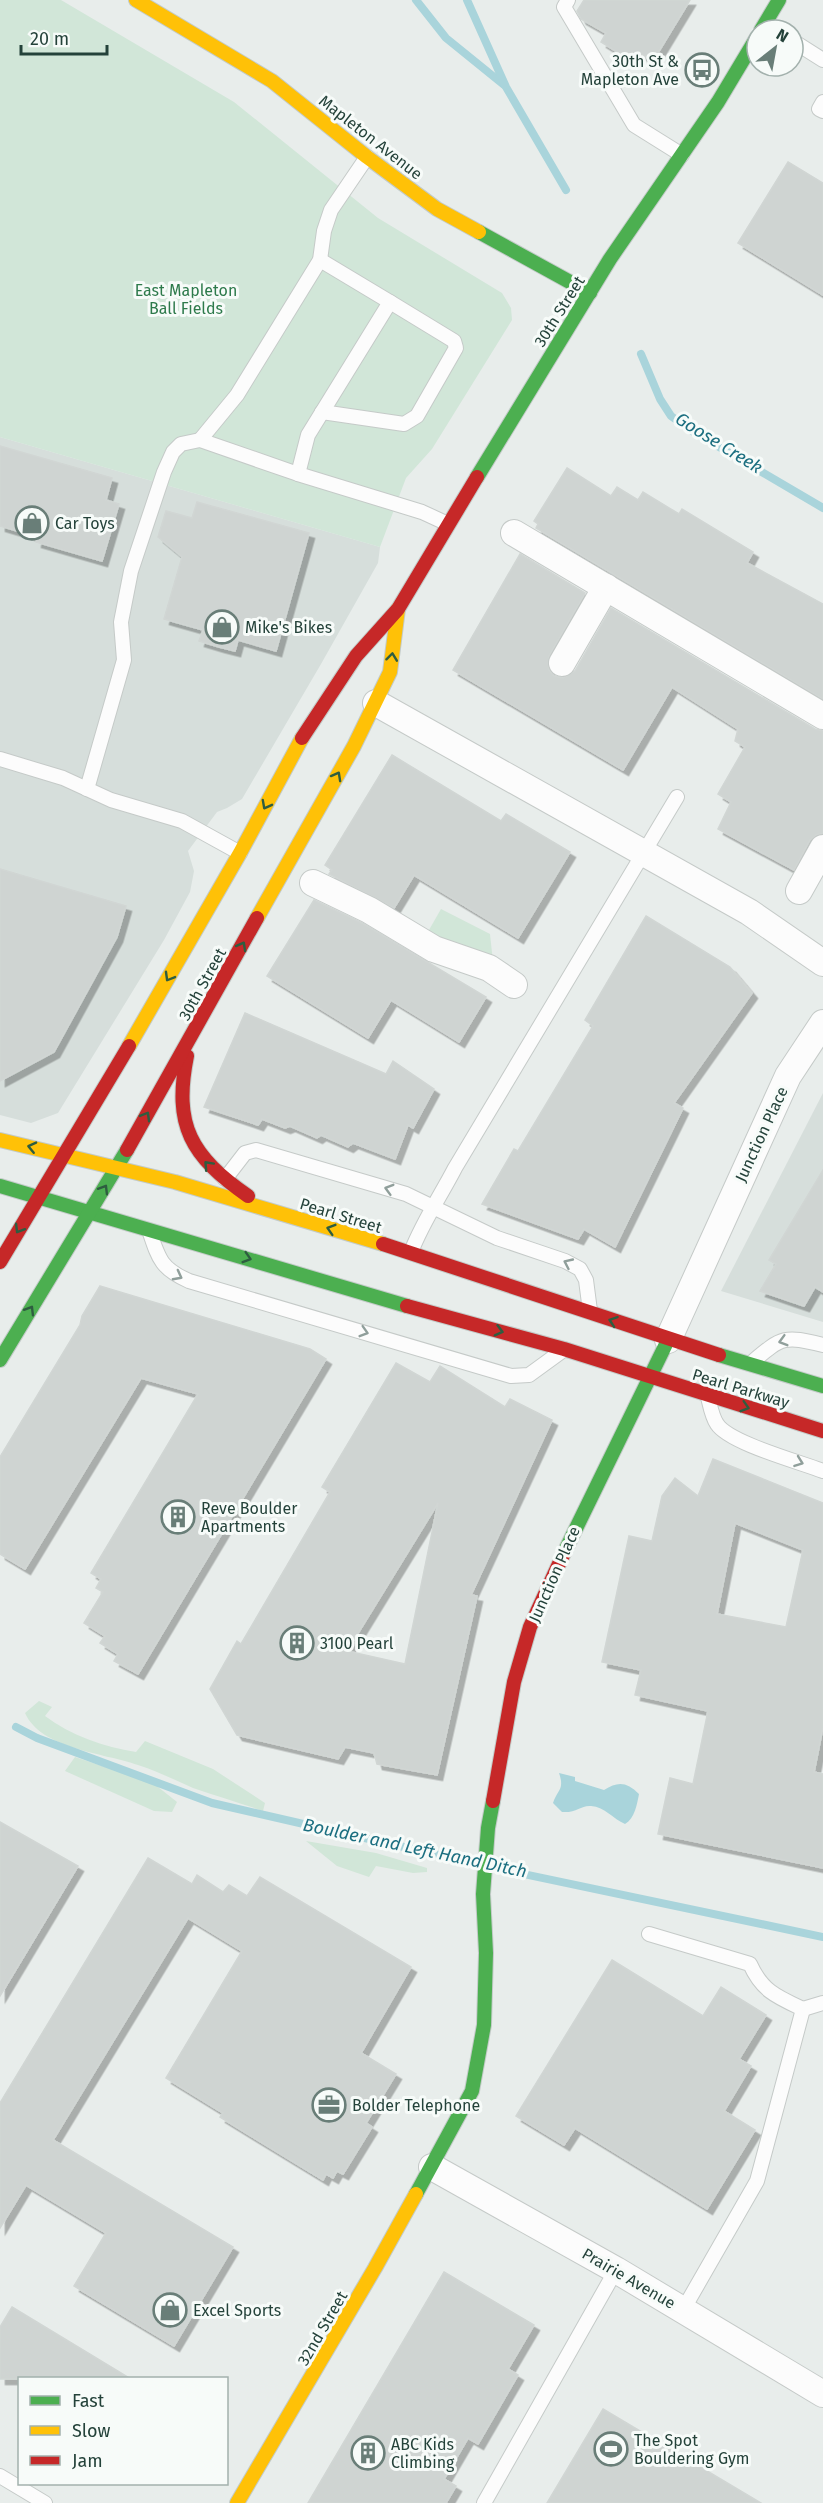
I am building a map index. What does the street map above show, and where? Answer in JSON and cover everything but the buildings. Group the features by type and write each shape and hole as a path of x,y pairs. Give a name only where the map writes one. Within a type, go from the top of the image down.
{"main road":[{"name":"Mapleton Avenue","path":"135,0 272,81 367,158 437,209 590,293"},
{"path":"771,18 779,0"},
{"name":"30th Street","path":"0,1262 240,853 311,722 356,656 398,609 610,259 718,102 745,57"},
{"name":"30th Street","path":"0,1360 117,1167 376,702 390,672 398,609"},
{"path":"193,1033 182,1082 182,1110 191,1142 198,1153 224,1180 272,1211"},
{"name":"Pearl Street","path":"0,1140 117,1167 411,1252 668,1340"},
{"path":"0,1186 91,1210 442,1316 564,1349 649,1377"},
{"name":"Pearl Parkway","path":"668,1340 823,1386"},
{"name":"Junction Place","path":"432,2167 472,2091 478,2060 484,2025 487,1983 483,1894 487,1836 509,1708 531,1627 556,1567 668,1340"},
{"name":"Pearl Parkway","path":"649,1377 823,1431"},
{"name":"32nd Street","path":"237,2503 432,2167"}],"street":[{"path":"514,533 823,716"},
{"path":"562,663 606,587"},
{"path":"376,702 749,912 823,963"},
{"path":"799,891 823,848"},
{"path":"313,883 369,910 434,949 489,968 514,985"},
{"name":"Junction Place","path":"668,1340 788,1076 823,1023"},
{"name":"Prairie Avenue","path":"432,2167 616,2270 823,2394"}],"lane":[{"path":"568,0 564,7 634,124 682,155"},
{"path":"805,49 823,60"},
{"path":"823,102 819,109 823,111"},
{"path":"200,440 237,395 320,260 324,231 331,210 367,158"},
{"path":"320,260 454,340 456,348 417,416 404,424 322,412"},
{"path":"297,474 308,435 390,302"},
{"path":"87,789 124,660 121,622 132,571 164,472 173,452 181,444 200,440 297,474 422,512 448,524"},
{"path":"0,759 63,778 111,801 182,821 240,853"},
{"path":"411,1252 422,1223 677,797"},
{"path":"224,1180 245,1154 256,1150 406,1194 497,1238 565,1261 580,1269 586,1280 590,1313"},
{"path":"149,1228 158,1258 169,1271 226,1294 511,1376 529,1375 564,1349"},
{"path":"749,1364 774,1344 789,1338 823,1346"},
{"path":"707,1395 717,1424 725,1432 746,1443 823,1471"},
{"path":"649,1934 750,1964 757,1979 772,1994 803,2009 823,2003"},
{"path":"683,2310 757,2181 803,2009"},
{"path":"484,2503 616,2270"},
{"path":"0,2476 45,2503"}],"shaded area":[{"path":"0,437 380,547 378,563 242,799 217,812 188,851 194,871 190,892 164,940 58,1113 31,1123 0,1115"},
{"path":"823,1093 823,1322 721,1291"}],"green space":[{"name":"East Mapleton Ball Fields","path":"0,0 61,0 234,102 378,218 502,293 511,308 512,320 432,449 406,478 380,547 0,437"},
{"path":"441,909 490,934 493,962 425,937"},
{"path":"39,1701 52,1707 45,1716 65,1729 88,1739 136,1752 145,1741 213,1769 265,1803 263,1811 193,1788 145,1767 59,1742 45,1735 33,1725 25,1713"},
{"path":"75,1757 153,1783 177,1802 172,1812 154,1811 65,1771"},
{"path":"306,1841 376,1853 427,1868 427,1872 413,1873 376,1866 369,1877 337,1866"}],"water":[{"path":"559,1773 575,1777 575,1781 604,1790 618,1784 630,1787 639,1794 631,1818 625,1824 601,1809 591,1806 562,1812 553,1803 561,1787"}],"waterway":[{"name":"Goose Creek","path":"416,0 446,38 504,85"},
{"name":"Goose Creek","path":"467,0 506,87 566,190"},
{"name":"Goose Creek","path":"641,354 660,399 671,416 692,431 823,508"},
{"name":"Boulder and Left Hand Ditch","path":"16,1727 37,1738 212,1803 478,1864"},
{"name":"Boulder and Left Hand Ditch","path":"490,1867 823,1937"}],"traffic: fast":[{"path":"768,18 779,0"},
{"path":"477,477 610,259 718,102 745,57"},
{"path":"479,232 590,293"},
{"path":"0,1360 127,1150"},
{"path":"0,1186 407,1306"},
{"path":"564,1553 668,1340"},
{"path":"719,1355 823,1386"},
{"path":"416,2194 472,2091 484,2025 486,1953 483,1894 488,1828 493,1801"}],"traffic: slow":[{"path":"136,0 272,81 367,157 437,209 479,232"},
{"path":"257,918 354,746 390,672 398,609"},
{"path":"129,1046 240,853 302,738"},
{"path":"0,1140 175,1182 383,1244"},
{"path":"237,2503 416,2194"}],"traffic: jam":[{"path":"302,738 356,656 398,609 477,477"},
{"path":"127,1150 257,918"},
{"path":"0,1262 129,1046"},
{"path":"187,1056 183,1080 183,1102 185,1121 191,1137 200,1153 212,1167 248,1196"},
{"path":"383,1244 719,1355"},
{"path":"407,1306 564,1349 823,1431"},
{"path":"493,1801 514,1682 530,1627 564,1553"}],"place":[{"name":"30th St & Mapleton Ave","path":"702,70"},
{"name":"Car Toys","path":"32,523"},
{"name":"Mike's Bikes","path":"222,627"},
{"name":"Reve Boulder Apartments","path":"178,1517"},
{"name":"3100 Pearl","path":"297,1643"},
{"name":"Bolder Telephone","path":"329,2105"},
{"name":"Excel Sports","path":"170,2310"},
{"name":"The Spot Bouldering Gym","path":"611,2449"},
{"name":"ABC Kids Climbing","path":"368,2453"}]}
